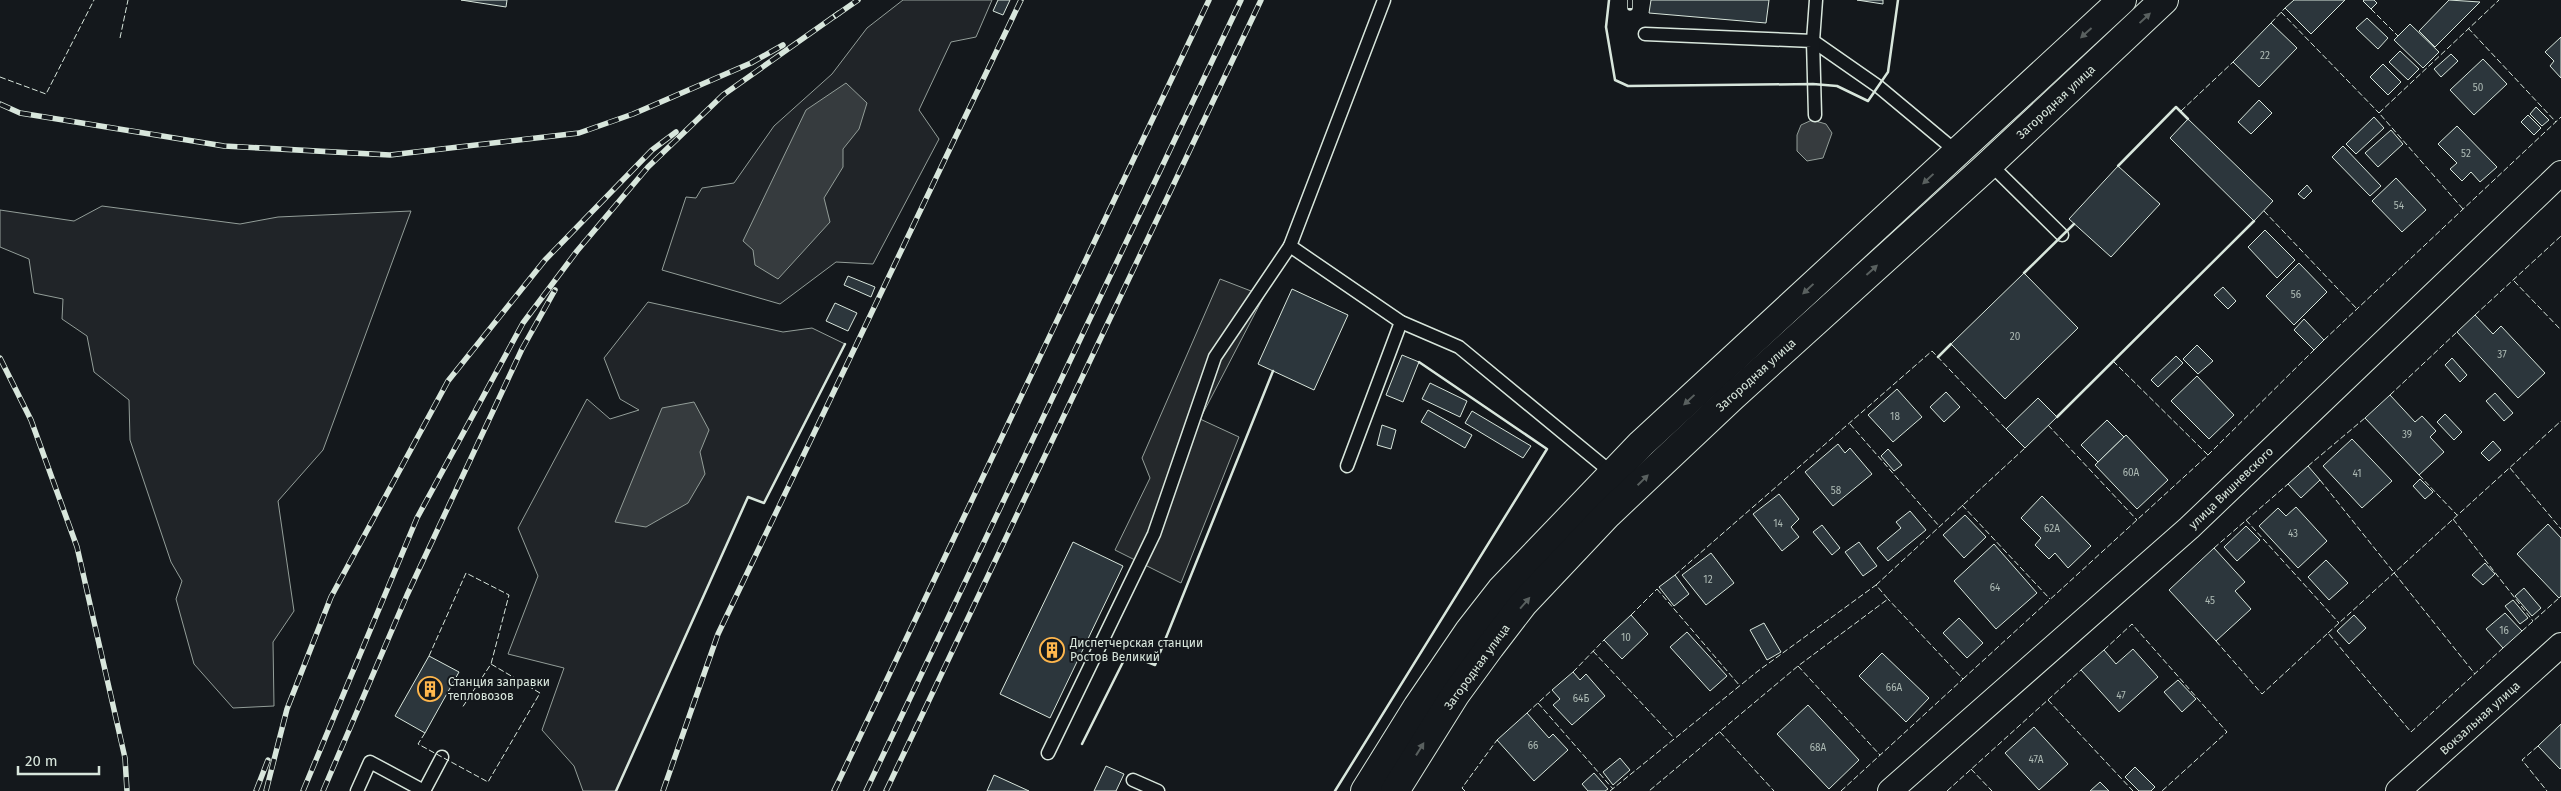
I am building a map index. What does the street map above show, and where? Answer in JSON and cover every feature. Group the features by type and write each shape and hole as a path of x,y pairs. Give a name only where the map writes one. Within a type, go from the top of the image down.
{"highway":[{"name":"Загородная улица","path":"1365,791 1418,706 1469,631 1501,590 1612,474 2122,0"},
{"name":"Загородная улица","path":"1395,791 1455,694 1523,604 1567,556 1608,514 1732,397 1990,164 2164,0"}],"street":[{"name":"улица Вишневского","path":"1890,791 2189,528 2561,174"},
{"name":"Вокзальная улица","path":"2398,791 2561,645"}],"lane":[{"path":"1048,753 1154,534 1215,357 1290,246 1384,0"},
{"path":"1815,115 1813,41 1816,0"},
{"path":"1645,34 1813,41 1879,87 1957,152"},
{"path":"1990,164 2062,235"},
{"path":"1290,246 1401,322 1459,347 1612,474"},
{"path":"1347,466 1401,322"},
{"path":"357,791 370,762 424,791 442,757"},
{"path":"1132,780 1158,791"}],"shaded area":[{"path":"903,0 992,0 976,37 951,42 919,110 939,139 873,264 836,262 780,304 662,270 686,197 696,198 702,188 734,183 774,126 832,74 867,28"},
{"path":"846,83 867,103 859,129 843,149 843,167 824,198 830,222 778,279 755,265 753,250 743,241 806,110"},
{"path":"1812,120 1826,124 1832,133 1823,158 1807,161 1797,151 1797,135 1801,125"},
{"path":"102,206 240,224 278,217 411,211 323,450 278,501 294,611 273,642 274,706 233,708 194,664 176,599 182,581 171,562 130,440 129,400 94,372 87,336 62,319 63,299 34,293 29,259 0,247 0,210 74,221"},
{"path":"1220,279 1264,296 1200,419 1239,437 1181,583 1115,550 1150,478 1142,458"},
{"path":"648,302 783,332 812,328 845,344 764,503 748,497 616,791 583,791 574,766 542,730 564,668 508,654 538,576 518,528 587,399 610,419 639,410 620,399 604,358"},
{"path":"694,402 709,430 700,452 705,474 688,503 646,527 615,522 662,408"}],"building":[{"path":"461,0 507,0 506,7"},
{"path":"998,0 1010,0 1003,15 993,11"},
{"path":"1651,0 1769,0 1766,23 1649,13"},
{"path":"1857,0 1883,0 1883,4"},
{"path":"2294,0 2345,0 2311,34 2285,8"},
{"path":"2364,0 2374,0 2377,3 2371,9"},
{"path":"2449,0 2480,2 2435,47 2419,31"},
{"path":"2367,18 2388,38 2378,49 2356,28"},
{"path":"2271,23 2297,48 2259,87 2233,62"},
{"path":"2410,24 2439,52 2423,68 2394,40"},
{"path":"2561,37 2561,78 2550,66 2554,61 2545,52"},
{"path":"2400,51 2419,69 2408,80 2389,62"},
{"path":"2451,54 2458,61 2441,77 2434,69"},
{"path":"2483,59 2507,84 2474,115 2450,90"},
{"path":"2383,64 2401,82 2388,95 2370,77"},
{"path":"2259,100 2272,113 2251,134 2238,122"},
{"path":"2536,107 2549,120 2542,126 2530,114"},
{"path":"2528,115 2541,128 2534,135 2521,122"},
{"path":"2374,117 2384,128 2356,154 2346,144"},
{"path":"2188,119 2273,201 2254,221 2170,138"},
{"path":"2457,126 2497,167 2480,182 2471,172 2462,181 2450,169 2457,163 2438,144"},
{"path":"2391,130 2403,144 2378,167 2365,153"},
{"path":"2343,146 2381,186 2370,196 2332,157"},
{"path":"2118,166 2160,204 2111,257 2069,219"},
{"path":"2396,178 2426,210 2402,232 2372,201"},
{"path":"2307,185 2312,191 2304,199 2298,194"},
{"path":"2265,230 2295,260 2277,278 2248,247"},
{"path":"2299,263 2327,292 2294,325 2266,296"},
{"path":"2024,273 2078,328 2005,399 1951,344"},
{"path":"848,276 875,287 871,297 844,285"},
{"path":"2223,287 2236,301 2228,309 2214,295"},
{"path":"1292,289 1348,315 1314,390 1258,364"},
{"path":"835,303 857,313 848,331 826,321"},
{"path":"2475,315 2493,334 2501,326 2545,373 2518,398 2457,332"},
{"path":"2304,319 2324,340 2314,350 2294,330"},
{"path":"2197,345 2213,361 2198,374 2183,359"},
{"path":"1402,355 1419,362 1403,402 1386,395"},
{"path":"2176,356 2183,363 2158,387 2151,380"},
{"path":"2452,358 2467,375 2460,382 2445,365"},
{"path":"2197,376 2234,415 2209,439 2171,401"},
{"path":"1430,383 1467,401 1460,417 1422,399"},
{"path":"1897,389 1922,417 1893,442 1868,415"},
{"path":"1946,392 1960,407 1944,422 1930,407"},
{"path":"2495,393 2513,413 2504,421 2486,401"},
{"path":"2390,395 2415,422 2422,416 2436,431 2430,437 2444,452 2419,475 2365,418"},
{"path":"2038,398 2057,417 2025,448 2006,429"},
{"path":"1428,410 1472,435 1465,448 1421,422"},
{"path":"1472,411 1531,446 1523,458 1465,423"},
{"path":"2445,414 2462,432 2454,440 2437,422"},
{"path":"2107,420 2124,437 2098,462 2081,445"},
{"path":"1382,425 1396,430 1391,449 1377,445"},
{"path":"2126,435 2168,480 2137,509 2095,465"},
{"path":"2352,439 2392,481 2362,508 2323,466"},
{"path":"2493,441 2501,450 2489,461 2481,453"},
{"path":"1838,444 1845,453 1850,448 1872,474 1833,506 1805,472"},
{"path":"1888,449 1902,465 1894,471 1881,456"},
{"path":"2308,466 2320,480 2301,498 2288,484"},
{"path":"2420,479 2433,492 2425,499 2413,486"},
{"path":"1779,494 1799,519 1791,527 1799,537 1782,551 1753,514"},
{"path":"2042,496 2091,546 2068,568 2055,553 2049,559 2035,545 2041,538 2021,518"},
{"path":"2296,507 2327,541 2298,568 2259,526 2278,508 2286,516"},
{"path":"1910,511 1926,530 1888,561 1877,548 1901,528 1896,522"},
{"path":"1965,515 1986,537 1964,558 1943,535"},
{"path":"2548,524 2561,538 2561,596 2559,598 2517,554"},
{"path":"1822,525 1840,548 1832,555 1813,532"},
{"path":"2246,526 2260,540 2237,561 2224,547"},
{"name":"Диспетчерская станции Ростов Великий","path":"1073,542 1123,566 1050,718 1000,694"},
{"path":"1859,542 1877,566 1863,576 1845,552"},
{"path":"1994,544 2037,593 1996,629 1954,581"},
{"path":"2214,548 2245,582 2235,591 2251,609 2216,641 2169,590"},
{"path":"1711,553 1734,583 1706,605 1682,575"},
{"path":"2326,560 2348,583 2329,600 2308,577"},
{"path":"2485,563 2495,574 2483,585 2472,575"},
{"path":"1675,575 1689,594 1674,606 1659,587"},
{"path":"2524,588 2541,608 2532,616 2515,596"},
{"path":"2513,600 2528,618 2520,624 2505,606"},
{"path":"2505,613 2522,631 2503,648 2486,629"},
{"path":"1631,615 1648,634 1622,659 1604,640"},
{"path":"2354,615 2366,628 2349,644 2337,631"},
{"path":"1959,618 1983,643 1967,658 1943,633"},
{"path":"1764,623 1781,652 1767,660 1750,630"},
{"path":"1687,632 1727,676 1710,691 1670,647"},
{"path":"2133,649 2158,677 2119,712 2081,670 2104,650 2116,664"},
{"path":"1882,653 1929,698 1906,722 1859,676"},
{"name":"Станция заправки тепловозов","path":"429,656 459,672 425,733 395,716"},
{"path":"1573,672 1580,680 1586,674 1605,696 1572,725 1553,705 1560,699 1552,690"},
{"path":"2178,680 2196,699 2182,712 2164,692"},
{"path":"1808,705 1859,760 1829,789 1777,734"},
{"path":"1527,713 1549,738 1553,734 1568,750 1534,781 1497,740"},
{"path":"2561,724 2561,768 2560,769 2538,746"},
{"path":"2034,727 2068,764 2039,790 2005,753"},
{"path":"1620,758 1630,770 1613,785 1603,772"},
{"path":"1106,766 1124,774 1116,791 1094,791"},
{"path":"2135,767 2155,787 2151,791 2139,791 2125,777"},
{"path":"1594,773 1608,789 1605,791 1588,791 1582,784"},
{"path":"994,775 1029,791 987,791"},
{"path":"2100,782 2109,791 2090,791"}],"railway":[{"path":"835,16 858,0"},
{"path":"663,791 718,634 1021,0"},
{"path":"834,791 1209,0"},
{"path":"866,791 1241,0"},
{"path":"886,791 1261,0"},
{"path":"1630,0 1630,8"},
{"path":"303,791 417,518 523,323 577,251 648,167 723,95 839,13"},
{"path":"0,104 20,113 224,146 390,155 579,133 633,114 751,63 783,45"},
{"path":"266,791 287,709 331,597 448,381 545,260 652,150 676,132"},
{"path":"323,791 407,595 522,349 555,290"},
{"path":"0,358 31,420 77,547 125,758 127,791"},
{"path":"256,791 268,760"}],"fence":[{"path":"0,77 46,94 94,0"},
{"path":"120,38 128,0"},
{"path":"2463,209 2379,113 2499,0"},
{"path":"2271,23 2285,8"},
{"path":"2371,9 2398,36"},
{"path":"2281,12 2379,113"},
{"path":"2468,28 2556,122"},
{"path":"2181,111 2233,62"},
{"path":"2324,340 2561,117"},
{"path":"2264,211 2357,309"},
{"path":"2475,315 2561,236"},
{"path":"2514,281 2561,330"},
{"path":"2390,395 2457,332"},
{"path":"1963,679 2208,455 2314,350"},
{"path":"1675,575 1932,351 2006,429"},
{"path":"2113,361 2208,455"},
{"path":"2308,466 2365,418"},
{"path":"2328,633 2561,421"},
{"path":"1850,424 1939,526"},
{"path":"2048,425 2137,520"},
{"path":"1876,585 2025,448"},
{"path":"2510,468 2561,529"},
{"path":"2419,475 2457,515"},
{"path":"2320,480 2475,674"},
{"path":"2214,548 2288,484"},
{"path":"1962,505 2050,599"},
{"path":"2453,519 2533,621"},
{"path":"2246,520 2339,623"},
{"path":"429,656 466,573 509,595 491,664"},
{"path":"1610,791 1758,671 1876,585 1888,599 1798,666 1649,791"},
{"path":"1657,589 1740,686"},
{"path":"1631,615 1657,589"},
{"path":"2522,631 2559,598"},
{"path":"1841,791 1963,679 1888,599"},
{"path":"2104,650 2132,624 2227,732 2162,791"},
{"path":"2216,641 2262,694 2328,633 2411,732 2503,648"},
{"path":"1573,672 1604,640"},
{"path":"1593,651 1674,738"},
{"path":"425,733 418,744 488,782 540,693 491,664 462,708"},
{"path":"1798,666 1880,755"},
{"path":"1947,791 2081,670"},
{"path":"1527,713 1552,690"},
{"path":"2048,700 2133,791"},
{"path":"1538,703 1613,789"},
{"path":"1720,732 1774,791"},
{"path":"1465,791 1462,788 1497,740"},
{"path":"2538,746 2522,760 2547,791"},
{"path":"1971,769 1992,791"}],"wall":[{"path":"1609,0 1606,27 1615,80 1628,86 1813,84 1837,86 1868,101 1888,72 1898,0"},
{"path":"2118,166 2176,107 2188,119"},
{"path":"2057,417 2254,221"},
{"path":"2024,273 2074,224"},
{"path":"616,791 748,497 764,503 845,344"},
{"path":"1938,357 1951,344"},
{"path":"1335,791 1547,449 1419,362"},
{"path":"1082,744 1127,654 1155,665 1273,371"}],"place":[{"name":"Диспетчерская станции Ростов Великий","path":"1052,650"},
{"name":"Станция заправки тепловозов","path":"430,689"}]}
